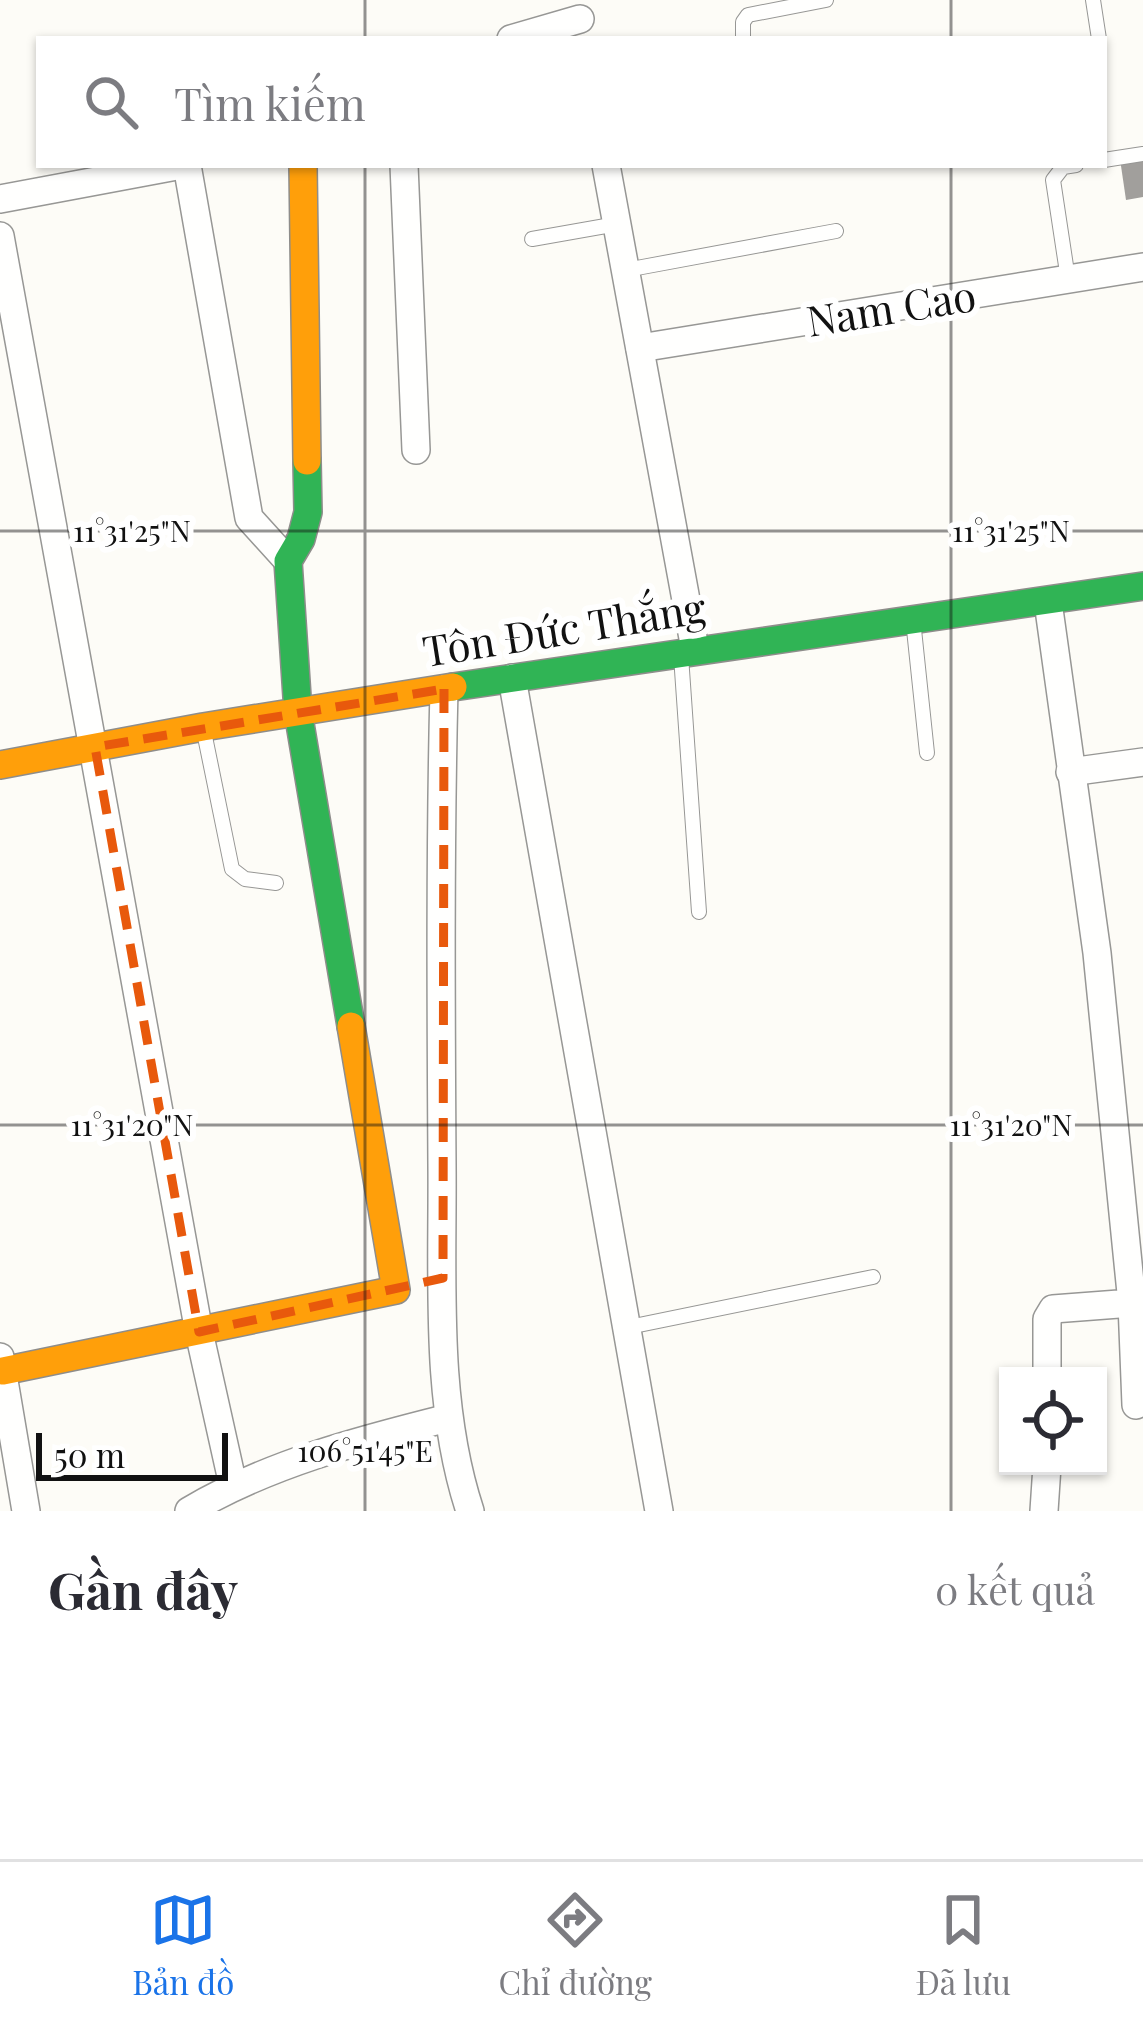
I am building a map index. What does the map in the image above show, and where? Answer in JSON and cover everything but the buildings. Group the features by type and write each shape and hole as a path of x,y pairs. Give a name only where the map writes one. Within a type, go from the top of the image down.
{"street":[{"path":"521,36 580,19"},
{"path":"0,199 168,168"},
{"path":"185,168 249,518 288,561"},
{"path":"303,168 308,512 301,539 288,561 298,712 396,1290"},
{"path":"404,168 416,450"},
{"path":"607,168 688,650"},
{"path":"0,236 199,1332 232,1485"},
{"name":"Nam Cao","path":"640,348 1143,267"},
{"name":"Tôn Đức Thắng","path":"0,765 444,688 1143,586"},
{"path":"1048,602 1097,953 1132,1303 1136,1405"},
{"path":"512,678 659,1511"},
{"path":"444,688 442,1278 448,1418 470,1511"},
{"path":"1070,772 1143,762"},
{"path":"26,1511 1,1364 199,1332 442,1278"},
{"path":"1048,1367 1052,1309 1132,1303"},
{"path":"190,1511 232,1485 448,1418"},
{"path":"1044,1511 1047,1475"}],"lane":[{"path":"743,36 748,14 826,0"},
{"path":"1093,0 1099,36"},
{"path":"1107,160 1143,154"},
{"path":"1062,168 1053,180 1068,279"},
{"path":"532,238 617,224"},
{"path":"626,270 836,231"},
{"path":"913,620 927,753"},
{"path":"688,650 699,912"},
{"path":"202,727 232,869 245,879 276,883"},
{"path":"629,1327 873,1277"}],"highlighted area":[{"path":"444,689 443,1278 199,1332 95,747"}],"traffic: fast":[{"path":"307,461 308,512 301,539 288,561 298,712 351,1026"},
{"path":"453,687 1143,586"}],"traffic: slow":[{"path":"303,168 307,461"},
{"path":"0,765 453,687"},
{"path":"3,1371 396,1290 351,1026"}]}
